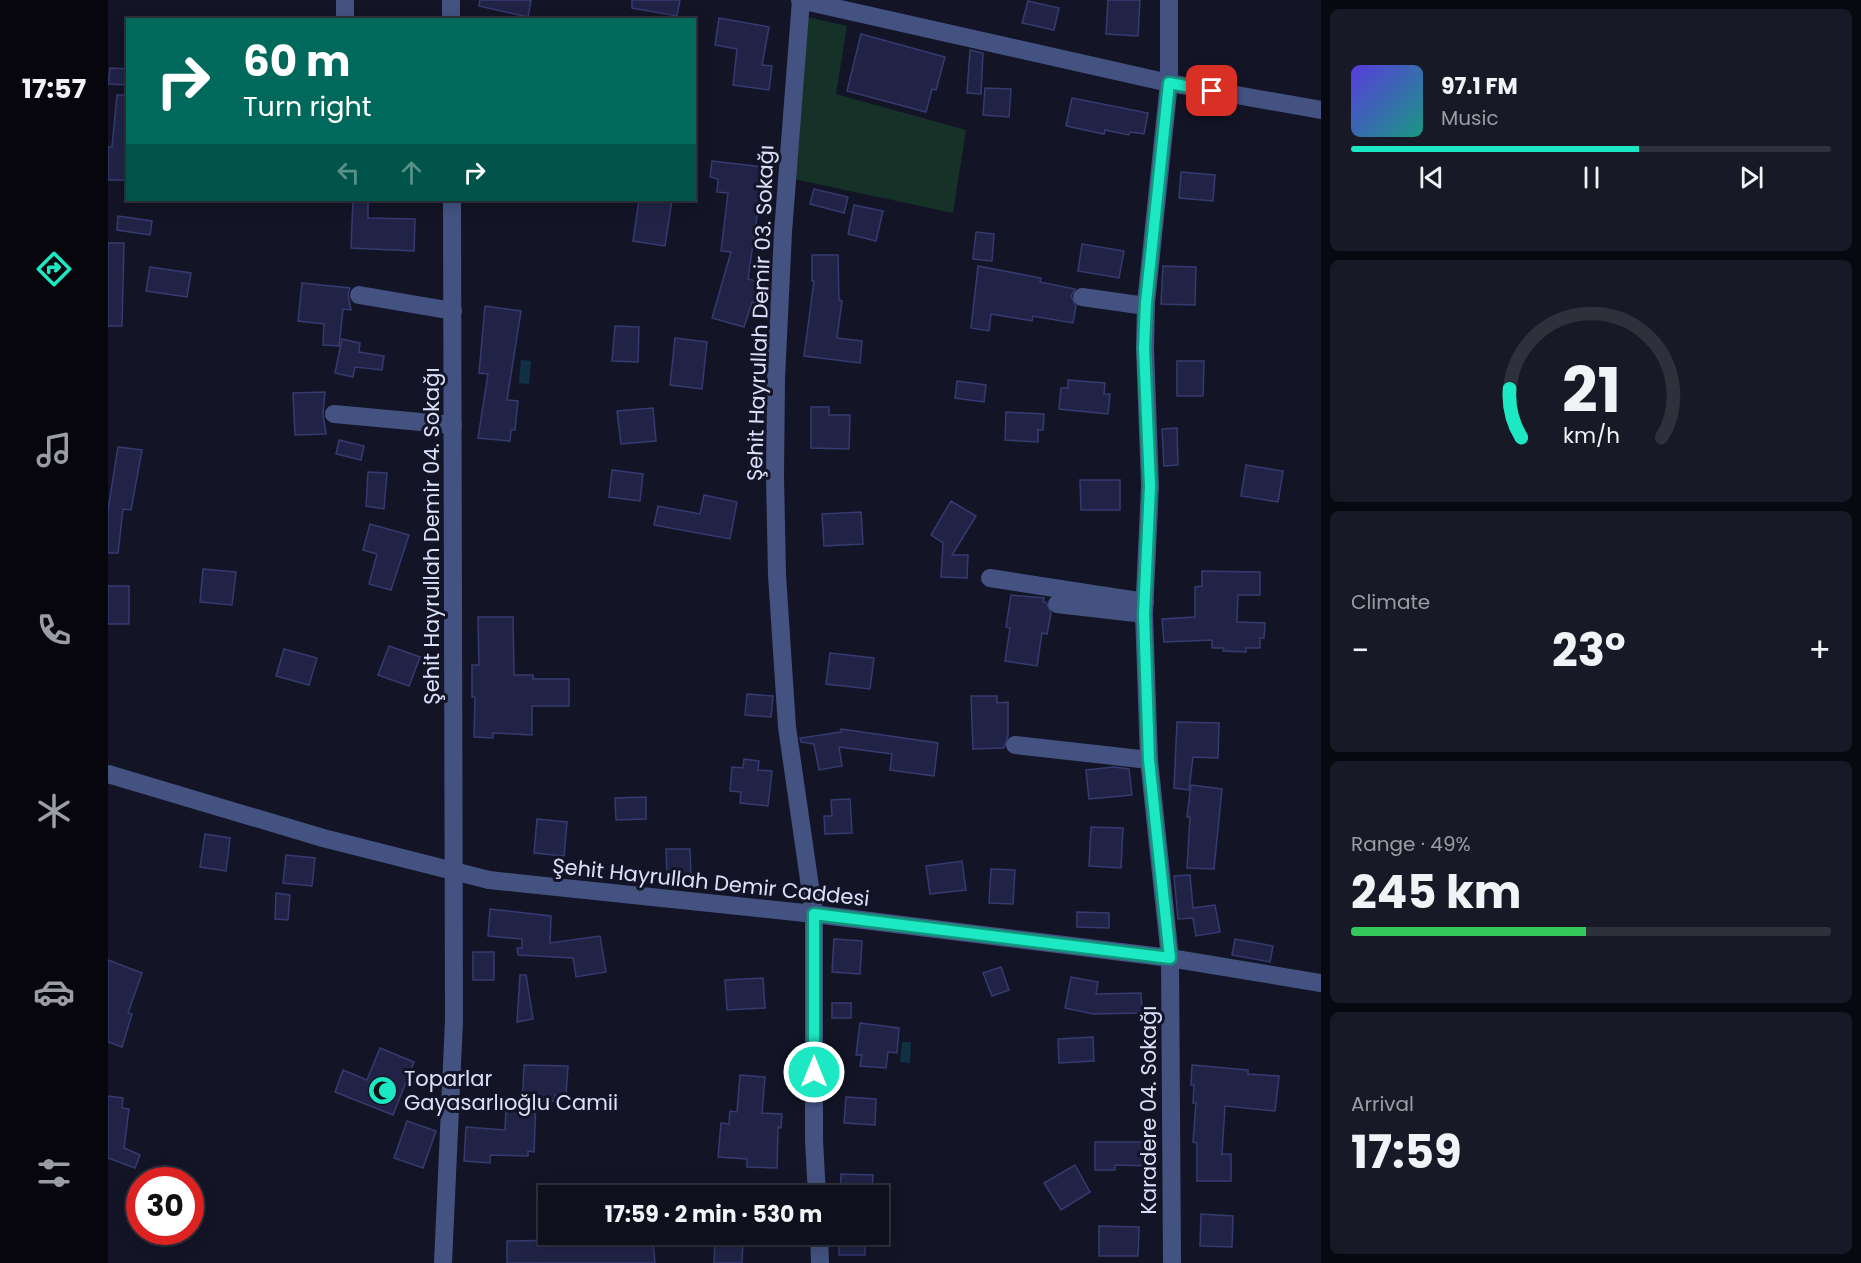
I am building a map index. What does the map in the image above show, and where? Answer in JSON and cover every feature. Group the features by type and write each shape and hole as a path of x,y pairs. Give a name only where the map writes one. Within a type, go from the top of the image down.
{"street":[{"path":"345,0 345,18"},
{"path":"451,0 451,18"},
{"path":"800,0 1169,83 1321,110"},
{"name":"Şehit Hayrullah Demir 03. Sokağı","path":"800,0 782,255 776,378 775,487 777,575 787,727 814,914 813,1140 816,1185"},
{"name":"Karadere 04. Sokağı","path":"1169,0 1169,83 1146,306 1144,348 1150,486 1145,608 1149,760 1170,958 1172,1263"},
{"name":"Şehit Hayrullah Demir 04. Sokağı","path":"443,1263 454,1020 452,201"},
{"path":"359,295 453,311"},
{"path":"1082,297 1146,306"},
{"path":"334,414 453,425"},
{"path":"990,578 1145,608"},
{"path":"1058,604 1145,608"},
{"path":"1015,745 1149,760"},
{"name":"Şehit Hayrullah Demir Caddesi","path":"108,774 323,838 453,873 533,887 814,914 1170,958 1321,983"},
{"path":"819,1245 820,1263"}],"green space":[{"path":"807,17 847,26 836,94 966,130 953,213 794,179"}],"water":[{"path":"521,360 531,361 529,384 519,383"},
{"path":"902,1042 911,1042 910,1063 900,1062"}],"building":[{"path":"480,0 531,0 528,17 479,6"},
{"path":"632,0 680,0 677,16 632,8"},
{"path":"1108,0 1140,0 1138,36 1106,34"},
{"path":"1028,1 1059,8 1054,30 1022,23"},
{"path":"719,18 769,27 762,65 772,66 769,90 733,85 737,49 715,45"},
{"path":"861,34 945,57 936,90 932,89 926,112 847,91"},
{"path":"970,50 983,53 981,94 967,93"},
{"path":"110,68 126,69 126,85 108,84"},
{"path":"985,88 1011,89 1009,117 983,115"},
{"path":"117,95 126,95 126,180 108,180 108,147 112,147"},
{"path":"1072,98 1148,113 1144,134 1130,132 1129,135 1105,130 1104,134 1066,126"},
{"path":"712,161 764,167 748,279 763,283 757,304 752,302 744,327 712,318 731,252 721,251 728,193 717,192 718,179 710,177"},
{"path":"1181,172 1215,175 1213,201 1179,198"},
{"path":"814,189 848,197 844,213 810,204"},
{"path":"353,201 368,201 368,218 415,219 414,251 351,248"},
{"path":"639,201 672,201 665,246 633,241"},
{"path":"854,205 883,211 876,241 848,234"},
{"path":"118,216 152,221 150,235 117,230"},
{"path":"976,232 994,234 992,261 973,259"},
{"path":"108,243 124,243 122,326 108,326"},
{"path":"1082,244 1124,251 1119,278 1078,271"},
{"path":"812,255 838,255 839,300 842,301 837,338 862,341 860,363 804,356 814,281 812,281"},
{"path":"978,266 1041,278 1040,282 1075,289 1071,296 1076,306 1073,323 1033,316 1032,321 991,314 989,331 971,328"},
{"path":"1163,266 1196,267 1195,305 1161,304"},
{"path":"150,267 191,273 187,297 146,291"},
{"path":"302,283 350,288 348,294 351,310 343,309 339,346 323,345 324,324 298,321"},
{"path":"485,306 521,311 507,400 518,401 515,430 511,430 510,441 478,438 488,374 479,373"},
{"path":"615,326 639,327 638,362 612,361"},
{"path":"675,338 707,342 702,389 670,385"},
{"path":"342,339 360,343 359,352 384,356 382,370 355,367 353,377 335,373"},
{"path":"1177,361 1204,361 1203,396 1177,396"},
{"path":"1068,380 1105,383 1104,394 1110,394 1108,414 1059,409 1061,388 1068,388"},
{"path":"957,381 986,385 984,402 955,398"},
{"path":"325,392 323,414 326,434 295,435 293,393"},
{"path":"811,407 829,407 829,415 850,415 849,449 811,448"},
{"path":"653,408 656,441 621,444 617,411"},
{"path":"1006,412 1044,414 1043,430 1038,430 1038,442 1005,440"},
{"path":"1177,428 1178,465 1164,466 1162,429"},
{"path":"339,440 364,446 361,460 336,454"},
{"path":"118,447 142,450 131,510 123,509 118,553 108,553 108,510"},
{"path":"1246,465 1283,471 1278,502 1241,496"},
{"path":"612,470 643,474 640,501 609,497"},
{"path":"368,472 387,473 384,509 366,506"},
{"path":"1080,480 1120,480 1120,510 1081,510"},
{"path":"704,495 737,502 730,539 654,525 658,506 700,514"},
{"path":"951,501 976,516 952,555 968,555 967,578 941,577 943,543 931,535"},
{"path":"861,512 863,544 824,546 822,514"},
{"path":"370,524 409,535 391,590 369,584 377,554 363,550"},
{"path":"203,569 236,572 232,605 200,602"},
{"path":"1202,571 1260,572 1260,595 1238,595 1237,622 1265,623 1264,638 1260,638 1260,648 1246,648 1246,652 1223,651 1224,648 1212,648 1212,640 1164,642 1162,619 1195,617 1195,587 1202,586"},
{"path":"108,586 129,586 129,624 108,624"},
{"path":"1011,595 1044,598 1043,602 1046,602 1051,613 1047,634 1042,633 1037,666 1005,661 1010,628 1006,627"},
{"path":"478,617 513,617 514,675 533,675 533,679 569,679 569,706 532,706 532,735 493,733 493,738 474,737 475,697 472,697 472,665 479,665"},
{"path":"389,646 420,657 409,686 378,675"},
{"path":"284,649 317,658 309,685 276,676"},
{"path":"830,653 874,658 870,689 826,684"},
{"path":"747,694 773,696 771,717 745,715"},
{"path":"971,696 997,696 997,703 1008,702 1008,736 1004,748 973,749"},
{"path":"1177,722 1219,723 1218,758 1193,757 1189,790 1174,788"},
{"path":"841,729 938,743 934,776 890,770 892,754 839,747 842,766 819,770 814,744 801,742 800,738 841,732"},
{"path":"744,759 759,761 758,770 772,771 768,806 740,803 741,792 730,791 732,767 743,768"},
{"path":"1114,767 1129,769 1132,795 1089,799 1086,770"},
{"path":"1191,785 1222,789 1214,869 1187,868 1190,817 1187,817"},
{"path":"646,797 646,819 616,820 615,798"},
{"path":"850,799 852,833 825,834 824,816 832,816 831,800"},
{"path":"537,819 567,822 564,856 534,853"},
{"path":"1091,827 1123,828 1121,868 1089,866"},
{"path":"205,834 230,838 226,871 200,867"},
{"path":"666,849 690,849 691,879 667,880"},
{"path":"286,855 315,858 312,886 283,883"},
{"path":"962,861 966,890 930,894 926,866"},
{"path":"991,869 1015,870 1013,904 989,903"},
{"path":"1190,875 1193,908 1215,905 1220,932 1196,936 1193,918 1178,919 1174,876"},
{"path":"276,893 290,895 288,920 275,919"},
{"path":"490,909 551,916 550,943 600,936 606,972 576,977 573,958 518,955 517,948 522,948 522,939 488,936"},
{"path":"1077,912 1109,913 1109,928 1077,927"},
{"path":"834,939 862,941 860,974 832,972"},
{"path":"1235,939 1273,946 1270,962 1232,955"},
{"path":"473,952 494,952 494,980 473,980"},
{"path":"108,960 142,973 128,1013 132,1014 122,1047 108,1042"},
{"path":"1001,967 1009,990 992,996 983,973"},
{"path":"520,975 526,975 533,1019 517,1022"},
{"path":"1071,977 1098,982 1096,994 1141,993 1142,1013 1093,1014 1065,1008"},
{"path":"763,978 765,1008 727,1010 725,980"},
{"path":"832,1003 851,1003 851,1018 832,1018"},
{"path":"860,1023 899,1028 897,1053 888,1052 886,1068 860,1066 862,1055 856,1055"},
{"path":"1093,1037 1094,1061 1059,1063 1058,1039"},
{"name":"Toparlar Gayasarlıoğlu Camii","path":"380,1048 414,1062 393,1115 335,1092 343,1070 367,1080"},
{"path":"524,1065 568,1066 566,1096 555,1095 555,1101 536,1100 534,1152 528,1151 528,1156 490,1155 490,1163 464,1161 466,1127 505,1130 506,1110 522,1110"},
{"path":"1192,1065 1248,1070 1248,1074 1279,1076 1275,1111 1225,1106 1222,1154 1231,1154 1231,1181 1197,1181 1197,1143 1193,1142 1196,1103 1193,1103 1194,1085 1191,1085"},
{"path":"740,1075 765,1077 762,1113 782,1114 781,1128 778,1127 777,1168 747,1167 747,1159 718,1157 721,1123 729,1124 730,1111 737,1112"},
{"path":"108,1096 123,1098 122,1108 129,1109 124,1148 140,1155 135,1167 108,1158"},
{"path":"846,1097 876,1099 875,1125 844,1123"},
{"path":"407,1121 436,1131 423,1168 394,1158"},
{"path":"1095,1142 1152,1142 1151,1166 1115,1165 1115,1170 1095,1170"},
{"path":"1075,1165 1090,1192 1061,1210 1044,1183"},
{"path":"841,1174 873,1175 873,1185 840,1185"},
{"path":"1201,1214 1233,1216 1232,1247 1200,1246"},
{"path":"1099,1226 1139,1227 1138,1256 1099,1256"},
{"path":"538,1240 538,1245 653,1245 655,1263 507,1263 507,1241"},
{"path":"715,1245 743,1245 742,1263 714,1263"},
{"path":"839,1245 865,1245 865,1255 839,1255"}],"place":[{"name":"Toparlar Gayasarlıoğlu Camii","path":"383,1090"}],"route":[{"path":"814,1072 814,914 1170,958 1149,760 1145,674 1144,614 1150,486 1144,348 1146,303 1150,244 1169,83 1212,91"}]}
